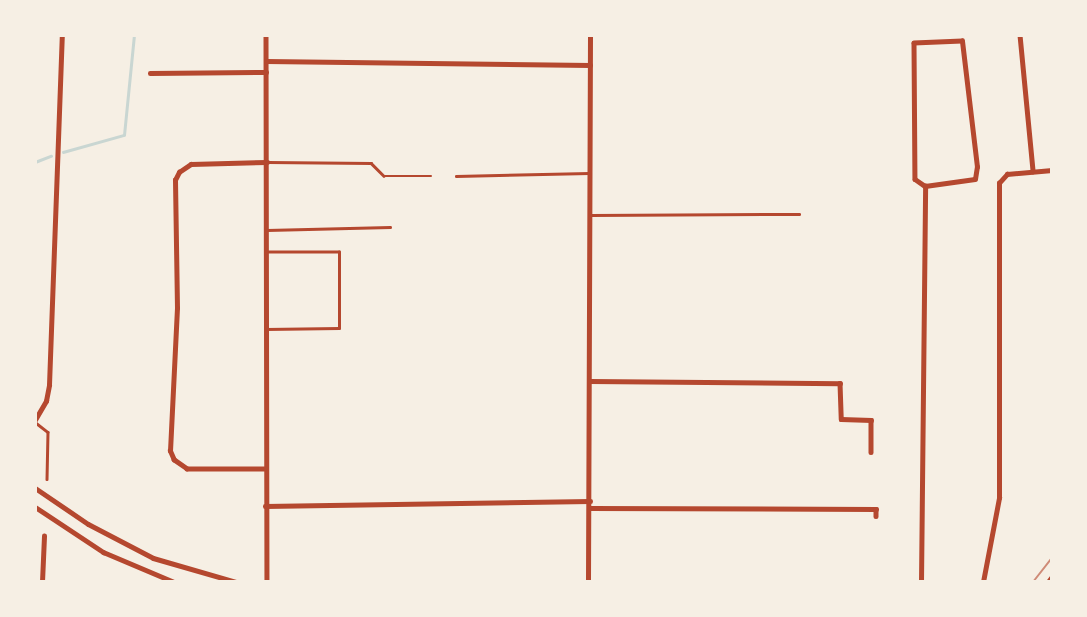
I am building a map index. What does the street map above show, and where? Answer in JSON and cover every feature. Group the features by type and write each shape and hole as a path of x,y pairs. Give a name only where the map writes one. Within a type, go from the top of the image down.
{"main road":[{"path":"1049,582 1052,578"}],"street":[{"path":"35,421 46,401 49,385 62,35"},
{"path":"266,35 267,582"},
{"path":"588,582 590,35"},
{"path":"1020,35 1033,172"},
{"path":"962,41 976,167 975,179 925,186 915,179 914,43 962,41"},
{"path":"266,61 590,65"},
{"path":"150,73 266,72"},
{"path":"265,469 187,468 174,460 170,451 177,308 175,180 183,167 191,164 267,162"},
{"path":"983,582 999,498 999,183 1007,174 1052,170"},
{"path":"921,582 925,186"},
{"path":"590,381 840,383 841,419 871,420 871,452"},
{"path":"35,488 88,524 153,558 236,582"},
{"path":"265,506 590,504 876,509 876,516"},
{"path":"35,507 103,552 174,582"},
{"path":"43,582 44,536"}],"lane":[{"path":"267,162 371,163 384,176 431,176"},
{"path":"456,176 591,173"},
{"path":"591,215 799,214"},
{"path":"266,230 390,227"},
{"path":"266,329 340,328 339,252 267,252"},
{"path":"35,421 48,432 47,479"}],"waterway":[{"path":"63,152 124,135 134,35"},
{"path":"35,162 51,156"}],"tram line":[{"path":"1033,582 1052,558"}]}
